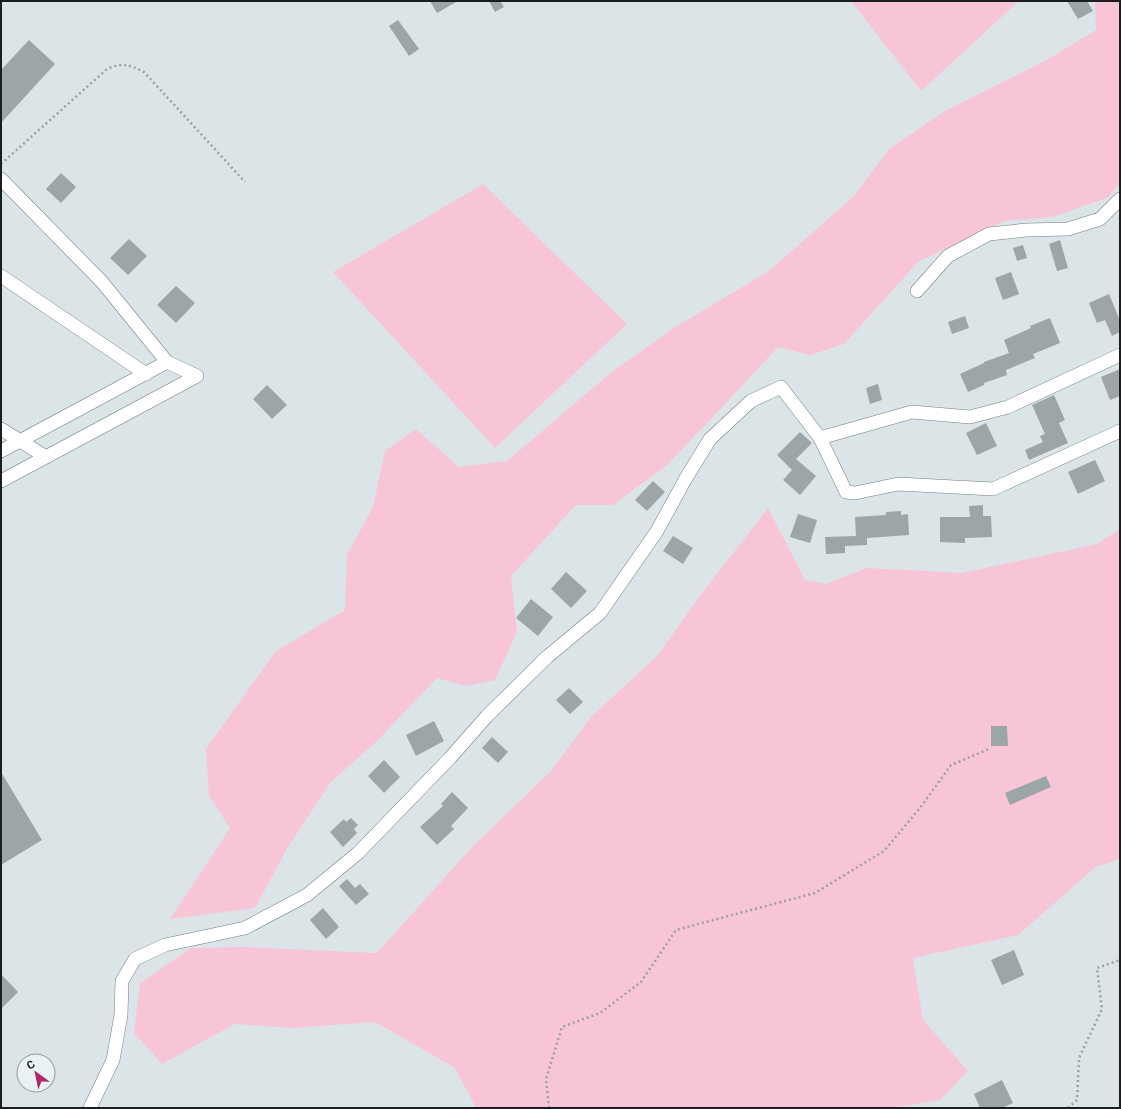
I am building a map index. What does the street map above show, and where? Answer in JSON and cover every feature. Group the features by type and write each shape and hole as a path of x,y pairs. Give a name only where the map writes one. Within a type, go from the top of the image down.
{"street":[{"path":"1,179 102,282 167,362 197,376 1,481"},
{"path":"917,291 948,256 989,234 1027,230 1068,229 1100,219 1120,199"},
{"path":"1,276 146,374"},
{"path":"820,438 912,412 970,417 1008,407 1120,355"},
{"path":"1,451 167,362"},
{"path":"90,1108 113,1060 121,1015 122,981 135,959 165,945 245,928 307,895 358,853 450,758 487,716 547,657 600,613 657,531 686,478 710,439 751,402 781,387 820,438 846,492 855,493 898,484 993,489 1120,431"},
{"path":"1,429 46,457"}],"path":[{"path":"1,164 107,69 116,65 128,64 144,72 245,182"},
{"path":"550,1108 546,1079 562,1027 600,1013 641,982 676,930 815,893 884,851 920,808 951,765 989,749"},
{"path":"1068,1108 1077,1100 1079,1058 1102,1009 1097,968 1120,960"}],"shaded area":[{"path":"851,1 1019,1 921,91"},
{"path":"1095,1 1120,1 1120,182 1109,197 1053,217 1004,221 918,262 844,344 810,355 778,347 666,466 613,505 576,505 511,576 517,632 495,680 465,686 437,678 377,741 331,782 288,847 255,908 170,919 230,828 209,796 206,749 276,651 345,610 347,555 373,507 385,451 416,429 459,467 507,461 608,375 672,329 769,271 854,196 888,150 943,112 1045,61 1096,30"},
{"path":"483,184 627,324 495,448 333,272"},
{"path":"768,508 805,580 826,584 867,568 962,573 1097,544 1120,529 1120,859 1096,867 1018,935 913,958 923,1020 968,1071 940,1100 891,1108 476,1108 455,1068 375,1022 291,1028 235,1024 162,1064 134,1033 140,983 191,948 242,947 377,953 472,847 551,771 591,717 658,655 699,597"}],"building":[{"path":"430,1 458,1 437,13"},
{"path":"489,1 500,1 504,7 495,12"},
{"path":"1067,1 1087,1 1093,11 1078,19"},
{"path":"398,20 419,49 409,56 389,26"},
{"path":"29,40 55,64 1,123 1,70"},
{"path":"61,173 76,187 61,203 46,189"},
{"path":"129,239 147,256 128,275 110,258"},
{"path":"1060,240 1068,268 1057,271 1049,244"},
{"path":"1023,245 1027,258 1017,261 1013,248"},
{"path":"1011,272 1019,294 1003,300 995,278"},
{"path":"176,286 195,303 176,323 157,305"},
{"path":"1109,294 1120,321 1120,332 1112,336 1105,320 1097,323 1089,303"},
{"path":"965,316 969,328 952,334 948,322"},
{"path":"1050,318 1060,343 1033,354 1035,358 1006,370 1007,375 984,383 984,385 968,392 960,374 984,362 1009,353 1004,340 1031,328 1030,326"},
{"path":"1120,369 1120,396 1110,400 1101,377"},
{"path":"878,384 882,400 870,404 866,388"},
{"path":"267,385 287,405 272,419 253,399"},
{"path":"1054,395 1065,420 1059,423 1068,443 1029,460 1025,450 1043,442 1040,436 1045,434 1032,405"},
{"path":"986,423 997,446 977,455 966,433"},
{"path":"800,432 812,443 796,459 816,476 800,495 783,480 792,470 777,455"},
{"path":"1095,460 1105,481 1078,494 1068,472"},
{"path":"653,481 665,492 647,511 635,500"},
{"path":"983,505 983,516 991,516 992,537 965,538 965,543 940,542 940,517 970,517 969,506"},
{"path":"901,511 901,515 908,514 909,535 867,538 867,545 845,546 845,553 826,554 825,537 856,536 855,517 886,515 886,512"},
{"path":"798,514 817,520 810,543 790,537"},
{"path":"673,536 693,548 683,564 663,551"},
{"path":"566,572 587,591 571,608 551,589"},
{"path":"531,599 553,617 538,636 516,618"},
{"path":"569,688 583,702 570,714 556,700"},
{"path":"434,721 444,741 416,756 406,735"},
{"path":"991,726 1007,726 1008,746 991,746"},
{"path":"492,737 508,752 498,763 482,748"},
{"path":"384,760 400,777 384,793 368,776"},
{"path":"1,772 42,840 1,865"},
{"path":"1046,776 1051,787 1010,805 1005,793"},
{"path":"452,792 468,808 451,826 454,829 437,845 420,827 443,806 441,804"},
{"path":"351,818 358,825 354,829 357,833 343,847 330,832 344,819 346,822"},
{"path":"347,879 355,888 360,884 369,894 356,905 339,886"},
{"path":"323,908 339,927 326,939 310,920"},
{"path":"1014,950 1024,975 1002,985 991,960"},
{"path":"1,974 18,992 1,1009"},
{"path":"1002,1080 1013,1103 1002,1108 980,1108 974,1094"}]}
